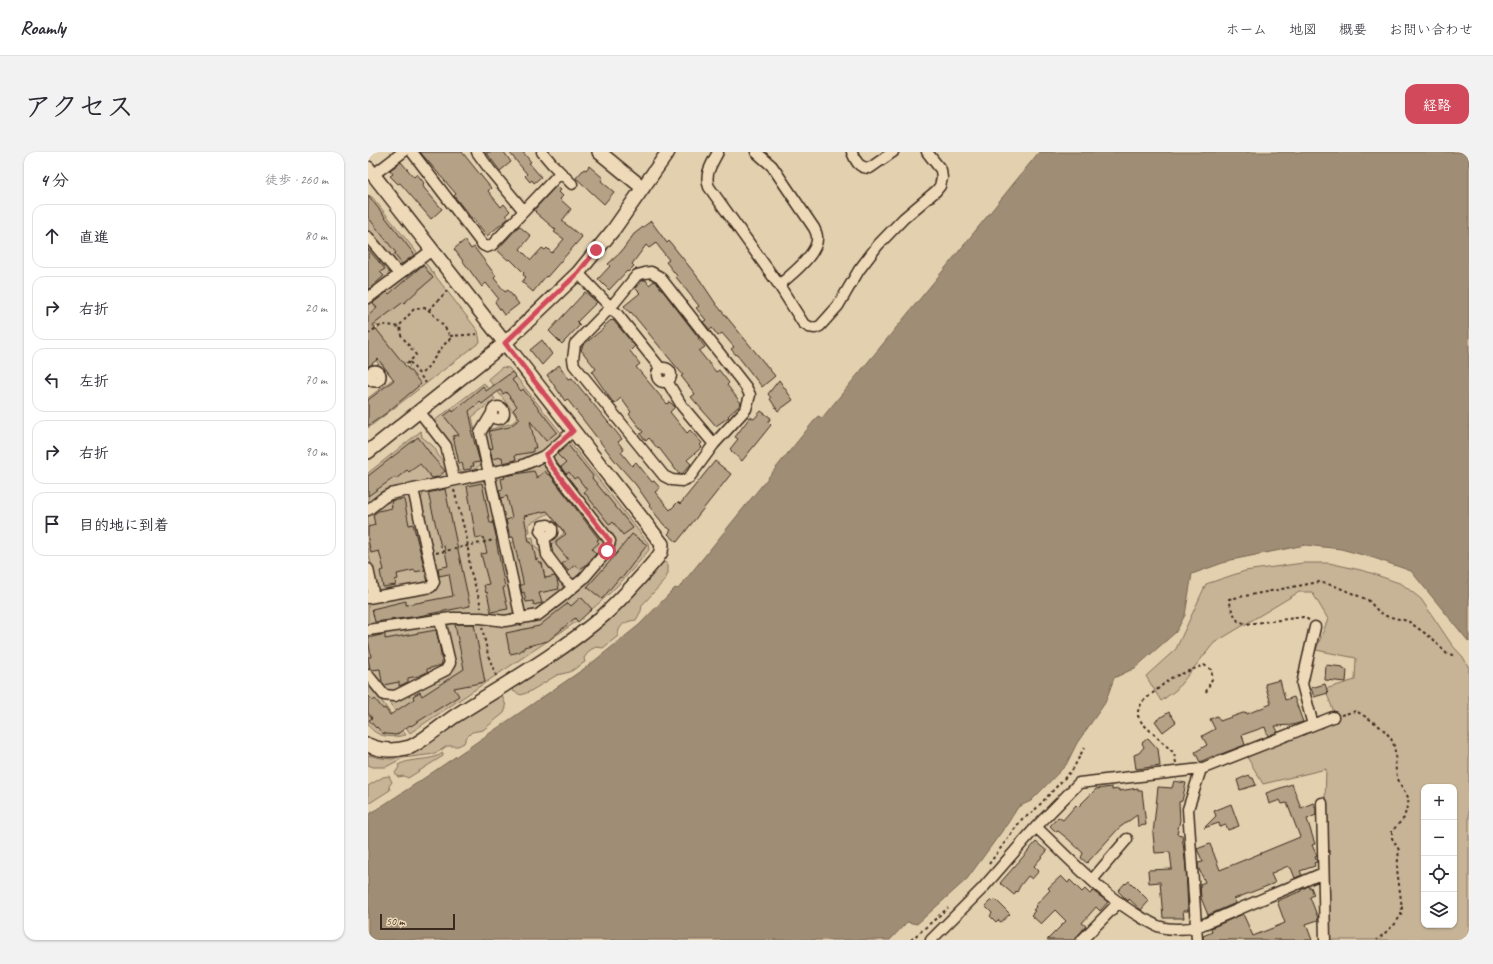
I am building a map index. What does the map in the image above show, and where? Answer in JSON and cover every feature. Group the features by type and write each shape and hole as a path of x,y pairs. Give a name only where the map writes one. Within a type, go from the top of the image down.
{"street":[{"path":"368,745 391,750 410,746 416,743 453,717 558,650 584,631 625,595 658,557 661,552 662,544 432,250 370,174 403,152"},
{"path":"412,152 483,245 487,247 492,245 560,172"},
{"path":"477,152 524,211"},
{"path":"542,152 572,184"},
{"path":"599,152 643,188"},
{"path":"368,452 505,343 578,273 614,229 668,152"},
{"path":"718,152 707,175 706,180 709,187 779,285 803,323 815,328 820,326 838,306 859,270 878,245 904,218 936,192 940,186 942,170 928,152"},
{"path":"756,152 772,166 814,228 818,237 816,245 803,264 779,285"},
{"path":"852,152 860,166 865,168 870,168 893,152"},
{"path":"368,237 399,274"},
{"path":"368,298 432,250"},
{"path":"578,273 618,315 661,369 657,374 659,380 664,382 667,381 682,406 714,444"},
{"path":"645,273 656,274 660,277 746,387 750,395 746,409 714,444 689,478 682,481 672,480 664,476 574,365 573,359 575,344 611,307 637,275 645,273"},
{"path":"419,411 446,446 454,482"},
{"path":"492,413 480,433 521,619"},
{"path":"368,510 390,494 454,482 489,472 521,466 546,455 573,431"},
{"path":"368,630 451,618 482,618 505,621 538,615 584,578 607,551 610,541 550,464 546,455"},
{"path":"368,569 371,597 431,587 434,582 413,489"},
{"path":"544,536 547,555 564,578 573,587"},
{"path":"368,675 384,695 395,696 446,670 450,663 440,620"},
{"path":"1313,725 1302,684 1315,627"},
{"path":"931,940 982,889 1036,827 1079,783 1201,769 1333,717"},
{"path":"1198,940 1188,809 1201,769"},
{"path":"1322,803 1324,940"},
{"path":"1036,827 1092,880 1119,902 1136,914 1161,927 1189,929 1197,927 1323,873"},
{"path":"1092,880 1127,839"},
{"path":"1082,940 1119,902"}],"path":[{"path":"429,310 447,291"},
{"path":"426,383 409,363 416,355 401,335 400,327 402,322 414,309 426,308 450,336"},
{"path":"368,334 384,324 400,327"},
{"path":"450,336 479,334"},
{"path":"420,375 430,364 443,345 450,339 450,336"},
{"path":"454,482 456,501 468,546 470,568 480,603 488,655 499,682"},
{"path":"433,553 499,539"},
{"path":"1315,627 1312,621 1303,617 1247,624 1238,621 1232,611 1228,599 1319,582 1335,586 1368,600 1378,611 1386,616 1408,621 1433,639 1447,654 1453,655"},
{"path":"1177,772 1174,753 1142,723 1138,716 1138,711 1142,702 1171,678 1204,665 1212,670 1212,679 1206,692"},
{"path":"1333,717 1356,711 1387,733 1394,745 1396,772 1399,782 1409,799 1404,818 1392,831 1392,838 1398,850 1398,869 1402,908 1401,915 1395,924 1378,940"},
{"path":"988,866 1022,819 1032,813 1073,770 1084,748"},
{"path":"912,940 952,904"}],"shaded area":[{"path":"1039,152 1469,152 1469,642 1411,571 1374,558 1341,549 1305,545 1231,560 1192,574 1185,615 1176,632 1135,668 1114,678 1105,703 1077,743 1066,765 1031,801 1018,807 967,879 917,924 907,922 890,940 368,940 368,815 588,666 639,625 675,588 678,589 818,416 822,418"},
{"path":"368,195 372,197 418,254 404,264 398,266 368,230"},
{"path":"368,243 388,267 389,274 368,293"},
{"path":"423,260 478,331 480,342 368,428 368,398 410,366 406,362 390,375 382,364 380,366 376,360 368,367 368,337 379,328 377,325 368,331 368,303"},
{"path":"502,367 509,368 562,434 544,450 533,457 514,463 495,465 491,464 485,431 512,423 518,418 488,379"},
{"path":"484,383 495,399 472,417 482,463 473,470 463,472 456,469 449,441 434,421"},
{"path":"421,431 422,437 432,445 441,459 447,462 450,474 368,505 368,473"},
{"path":"568,440 648,543 649,550 615,588 576,622 410,733 389,702 395,701 455,669 447,628 451,624 467,622 514,625 532,622 542,618 576,592 613,552 616,545 613,535 553,459 555,452"},
{"path":"541,463 545,464 605,541 604,547 576,578 571,579 550,552 549,546 564,533 549,513 529,524 530,532 509,538 496,483 500,476 528,470"},
{"path":"482,480 487,485 515,610 503,616 478,613 450,614 368,625 368,603 430,593 437,583 438,575 421,499 424,491"},
{"path":"404,496 412,499 429,580 423,584 382,591 377,590 368,550 368,515 390,498"},
{"path":"533,537 534,544 561,581 563,591 539,608 533,611 528,611 524,610 509,543"},
{"path":"663,561 668,564 668,573 665,580 642,605 641,611 636,620 629,621 621,626 618,636 603,648 596,647 590,650 584,658 585,662 570,672 557,675 529,692 521,695 513,691 512,687"},
{"path":"1303,563 1329,563 1365,571 1402,584 1421,599 1452,645 1463,657 1469,668 1469,940 1329,940 1329,864 1325,803 1326,769 1263,784 1246,755 1337,720 1325,689 1355,680 1356,658 1316,650 1328,619 1312,592 1299,592 1214,643 1176,690 1161,701 1146,676 1176,649 1206,584 1245,571"},
{"path":"430,625 437,629 446,664 444,667 393,692 387,690 368,667 368,635"},
{"path":"368,682 406,735 390,737 380,735 368,725"},
{"path":"500,694 505,703 506,708 504,713 483,730 472,732 466,738 464,743 458,746 447,746 435,754 403,758 386,767 373,767 368,765 368,755 392,759 412,752"},
{"path":"443,753 443,756 408,778 404,776 398,777 395,773 399,767 398,765 409,761 432,758"},
{"path":"389,776 392,782 389,786 390,790 368,804 368,786 383,777"}],"building":[{"path":"420,152 462,152 491,188 488,191 501,207 504,204 510,211 506,215 509,218 487,236 454,196 456,194"},
{"path":"486,152 504,152 511,162 500,171"},
{"path":"509,152 523,152 531,162 529,163 541,177 534,183 532,180 530,182 525,176 527,174"},
{"path":"401,162 414,177 417,174 424,183 424,188 442,209 431,219 400,183 398,184 390,176 393,174 390,170"},
{"path":"589,166 603,178 601,181 614,192 604,204 576,178"},
{"path":"556,186 561,190 559,192 563,196 560,199 571,209 562,221 582,237 533,292 522,282 526,277 523,275 524,273 510,259 508,260 497,250 519,226 531,236 520,249 531,260 542,248 545,250 547,248 552,253 564,239 554,232 556,230 534,210"},
{"path":"368,195 414,254 402,264 394,254 396,253 368,217"},
{"path":"651,221 667,243 669,241 700,280 716,304 775,376 762,387 731,349 734,347 722,333 718,336 712,328 710,330 703,322 706,320 696,308 699,306 676,277 677,276 666,262 669,260 656,243 649,248 646,245 632,264 634,266 628,272 627,271 609,290 598,279 610,266 608,264 621,252 634,234"},
{"path":"465,240 471,249 474,247 496,276 494,278 505,292 508,290 519,304 506,314 504,315 495,302 498,298 486,283 482,287 454,249"},
{"path":"368,249 385,269 380,272 384,276 368,290"},
{"path":"423,265 433,278 403,304 402,303 373,325 421,384 368,426 368,400 394,380 378,359 368,367 368,316 377,308 373,303 387,292 389,294"},
{"path":"643,280 646,280 649,285 654,281 656,282 705,347 699,351 716,372 719,370 729,383 727,385 741,403 728,416 729,417 716,426 691,397 695,394 681,376 683,375 631,312 630,313 624,306 640,293 635,288"},
{"path":"585,292 597,302 577,322 580,325 562,344 549,331"},
{"path":"613,320 635,346 630,351 640,364 636,367 667,404 670,402 675,407 670,412 687,433 690,430 702,443 700,445 702,447 687,460 691,464 682,474 679,474 659,448 658,449 649,438 646,441 640,434 643,432 629,414 631,412 621,398 614,404 592,372 596,369 581,350 583,345 604,328 603,327"},
{"path":"542,340 552,354 542,365 530,350"},
{"path":"559,365 569,379 572,378 622,439 618,442 624,450 621,452 632,466 636,462 652,482 654,481 660,488 655,492 670,510 678,502 680,504 715,461 731,474 677,542 668,534 671,530 664,525 649,506 650,505 636,485 615,461 567,399 565,401 547,375"},
{"path":"512,372 516,377 512,380 521,391 523,389 557,432 546,441 530,421 536,448 533,448 533,452 515,455 516,460 503,463 502,457 492,459 490,449 493,448 489,431 509,427 520,419 513,410 517,406 506,392 503,394 500,390 482,404 480,402 469,411 473,430 471,430 480,462 473,463 474,466 471,466 471,469 464,470 462,463 459,463 453,436 459,435 444,416 452,410 453,412 483,386 486,391"},
{"path":"779,380 793,400 778,411 768,394"},
{"path":"761,411 771,418 768,422 771,425 742,461 730,449 738,439 735,437 750,417 754,419"},
{"path":"418,437 445,471 438,477 432,478 420,464 409,472 407,470 396,479 395,477 368,496 368,476"},
{"path":"568,445 593,476 592,478 633,528 623,535 613,522 610,525 584,492 587,490 577,477 574,479 569,472 566,474 561,467 566,463 557,454"},
{"path":"534,471 537,478 545,471 551,476 599,539 597,540 599,543 592,549 596,554 586,565 580,569 575,565 568,571 562,564 567,560 567,558 556,545 556,541 566,534 547,511 524,516 529,542 533,545 536,560 538,559 539,563 542,563 545,578 555,576 559,589 539,593 542,603 534,605 533,601 526,602 524,592 522,593 520,585 523,585 523,582 513,537 510,537 506,520 512,518 507,496 501,498 499,490 503,489 501,479 505,478 504,476"},
{"path":"482,483 490,523 493,523 497,540 505,587 503,588 508,609 491,612 484,585 489,584 481,554 487,553 483,537 476,539 467,486"},
{"path":"445,489 470,606 419,616 375,622 372,609 406,601 406,605 453,596 449,574 439,576 438,568 448,566 444,546 441,547 428,493"},
{"path":"404,499 409,525 413,524 425,570 415,572 415,570 397,574 398,579 395,580 396,585 383,587 380,571 384,570 379,551 371,553 368,540 368,527 375,525 373,515 378,511 392,508 391,501"},
{"path":"632,534 647,545 622,578 620,577 602,599 587,587"},
{"path":"581,597 592,609 578,622 575,618 548,641 524,647 524,650 520,650 520,652 510,654 506,633 539,626 568,603 571,606"},
{"path":"474,624 485,682 454,688 459,696 411,726 410,725 396,735 382,733 369,720 372,718 368,713 368,695 373,701 375,699 383,709 385,708 390,715 414,699 413,696 420,692 422,696 464,669 455,625"},
{"path":"436,630 440,648 441,665 427,669 427,672 419,676 408,678 408,682 399,686 399,682 384,685 382,682 380,669 370,669 368,657 371,657 368,638 385,634 385,639"},
{"path":"1326,665 1343,667 1343,669 1347,670 1346,682 1325,680"},
{"path":"1280,680 1285,700 1294,697 1303,722 1292,725 1275,726 1278,732 1268,736 1265,727 1242,735 1245,745 1200,762 1195,752 1207,745 1202,736 1215,729 1210,719 1217,716 1220,721 1246,712 1247,714 1271,704 1265,684"},
{"path":"1325,684 1328,693 1314,697 1311,688"},
{"path":"1169,712 1176,722 1163,732 1155,721"},
{"path":"1148,738 1158,749 1160,766 1136,769 1134,755 1139,753 1144,747 1142,743"},
{"path":"1249,775 1253,778 1256,785 1240,790 1237,780"},
{"path":"1174,781 1186,783 1182,801 1179,802 1180,820 1177,834 1182,835 1186,868 1188,911 1183,911 1184,918 1163,918 1160,882 1149,883 1148,870 1172,869 1170,852 1155,853 1153,834 1158,787 1172,788"},
{"path":"1292,784 1301,808 1313,803 1316,808 1316,815 1307,819 1315,844 1312,845 1317,856 1315,857 1317,862 1314,863 1315,866 1300,871 1302,875 1295,878 1291,868 1288,866 1274,872 1271,874 1275,883 1234,899 1236,903 1208,915 1201,898 1200,884 1205,882 1198,867 1198,863 1203,862 1197,849 1210,844 1220,870 1300,837 1287,803 1282,804 1280,800 1269,804 1266,793"},
{"path":"1112,787 1112,790 1119,789 1119,791 1138,788 1138,791 1142,791 1146,825 1138,826 1137,815 1119,828 1087,863 1081,858 1083,853 1068,839 1058,831 1056,832 1050,826 1058,817 1063,820 1076,805 1078,807 1096,789"},
{"path":"1231,804 1239,826 1228,830 1226,825 1220,827 1219,823 1204,828 1216,816 1214,811"},
{"path":"1036,842 1047,851 1034,866 1039,871 1032,879 1028,876 1014,895 1000,883"},
{"path":"1061,876 1068,883 1070,880 1082,892 1085,889 1090,894 1093,891 1108,902 1100,911 1096,907 1082,923 1086,926 1074,940 1047,940 1066,921 1055,910 1041,924 1031,915 1035,911 1033,910 1036,907 1035,906 1050,890 1048,888"},
{"path":"1129,881 1149,901 1141,910 1129,899 1128,901 1118,891 1125,883 1126,884"},
{"path":"1308,886 1309,888 1311,887 1314,895 1310,897 1318,918 1318,920 1306,924 1312,940 1203,940 1203,936 1212,932 1211,928 1243,914 1253,936 1285,923 1277,901 1301,891"},
{"path":"996,900 1010,914 1001,922 998,920 996,922 990,916 992,913 985,906 990,901"}],"route":[{"path":"596,250 578,273 505,343 573,431 552,448 546,455 550,464 610,541 607,551"}]}
